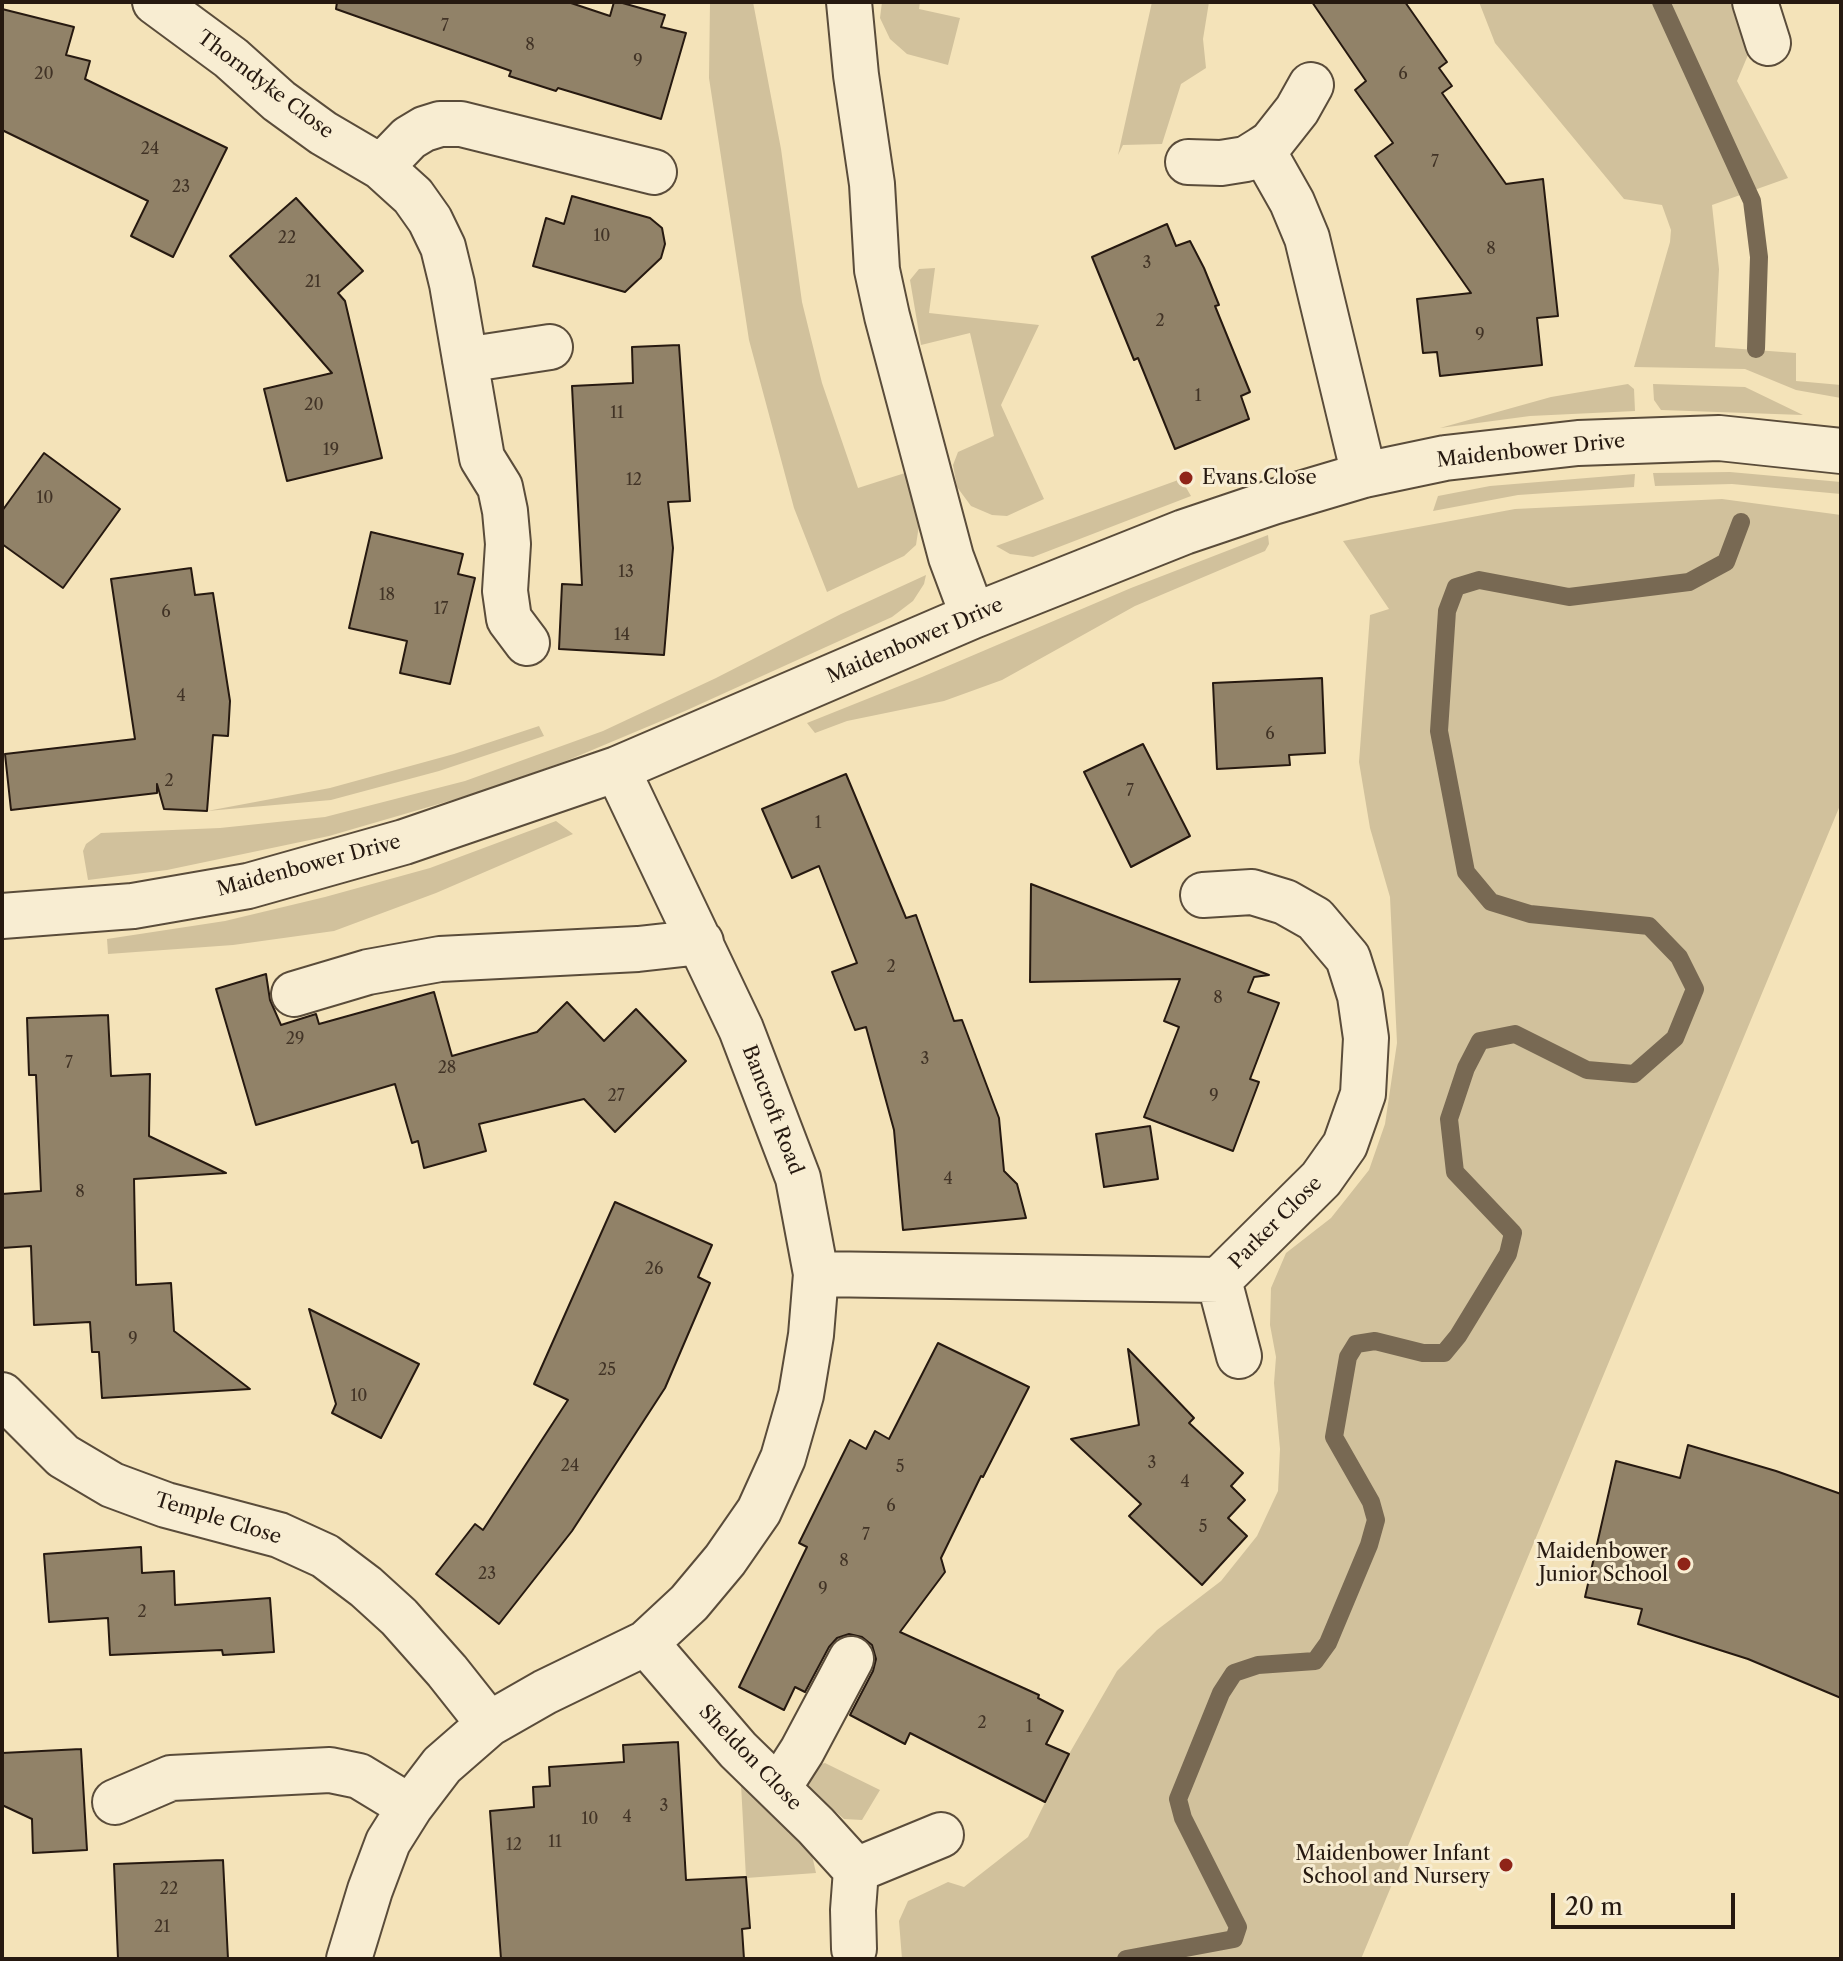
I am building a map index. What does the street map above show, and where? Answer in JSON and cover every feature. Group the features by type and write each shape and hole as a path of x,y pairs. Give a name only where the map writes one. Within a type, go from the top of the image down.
{"street":[{"name":"Thorndyke Close","path":"155,2 231,58 279,101 323,133 381,167 413,196 430,220 443,247 452,284 482,458 500,487 505,511 508,544 505,591 509,619 527,643"},
{"path":"849,2 872,184 877,270 883,301 951,557 973,616"},
{"path":"1755,2 1768,43"},
{"path":"1188,162 1221,163 1246,159 1262,149 1271,143 1297,110 1311,85"},
{"path":"381,167 409,138 424,129 440,124 461,124 654,172"},
{"path":"1262,149 1292,202 1307,238 1364,475"},
{"path":"465,360 550,347"},
{"name":"Maidenbower Drive","path":"2,916 133,906 248,886 404,842 617,769 973,616 1184,532 1364,475 1445,458 1578,443 1719,438 1841,451"},
{"name":"Bancroft Road","path":"349,1959 388,1842 442,1765 489,1724 545,1692 646,1643 689,1603 725,1560 765,1498 783,1458 801,1395 811,1335 816,1274 798,1178 741,1029 617,769"},
{"name":"Parker Close","path":"816,1274 1219,1280 1321,1179 1345,1145 1363,1094 1366,1038 1360,996 1348,958 1315,919 1285,902 1252,892 1203,895"},
{"path":"294,994 368,972 440,959 638,949 701,942"},
{"name":"Parker Close","path":"1219,1280 1239,1356"},
{"name":"Temple Close","path":"2,1395 63,1456 112,1485 166,1505 279,1535 325,1556 399,1617 489,1724"},
{"name":"Sheldon Close","path":"646,1643 738,1750 856,1870"},
{"path":"774,1785 794,1765 851,1659"},
{"path":"115,1802 171,1778 330,1770 359,1776 410,1807"},
{"path":"854,1949 856,1870 941,1835"}],"shaded area":[{"path":"710,2 753,2 781,149 802,302 822,383 858,488 905,473 919,525 916,545 904,556 827,592 794,508 749,340 709,78"},
{"path":"882,2 920,2 919,9 960,18 948,65 907,54 890,39 880,18"},
{"path":"1152,2 1209,2 1203,39 1206,68 1181,84 1162,144 1123,145 1118,155"},
{"path":"1479,2 1730,2 1748,55 1737,81 1788,178 1712,205 1719,269 1715,347 1796,353 1796,381 1841,385 1841,398 1796,390 1745,369 1634,367 1670,242 1671,230 1662,205 1624,199 1495,43"},
{"path":"935,268 929,313 1039,325 1001,405 1044,499 1007,516 992,515 971,506 957,487 953,465 958,452 994,436 970,333 921,345 910,280 919,269"},
{"path":"1628,384 1634,389 1635,411 1530,416 1440,428 1551,397"},
{"path":"1653,384 1745,387 1803,415 1661,410 1654,400"},
{"path":"1730,472 1841,482 1841,494 1732,484 1655,486 1653,473"},
{"path":"1635,474 1634,487 1518,495 1433,511 1438,496 1490,486"},
{"path":"1181,479 1191,496 1033,557 1010,554 996,546"},
{"path":"1722,499 1841,515 1841,803 1361,1959 902,1959 899,1921 908,1901 948,1882 964,1887 1028,1837 1069,1754 1117,1671 1157,1630 1221,1581 1257,1536 1278,1491 1280,1449 1274,1383 1276,1357 1270,1325 1271,1288 1286,1253 1331,1218 1369,1170 1385,1124 1397,1043 1390,897 1370,828 1359,762 1370,615 1389,609 1343,541 1515,509"},
{"path":"1268,535 1269,544 1265,551 1135,606 1002,680 944,701 847,721 815,733 807,723 1131,588"},
{"path":"926,575 913,601 892,617 566,761 480,792 329,836 167,870 88,880 83,851 86,844 101,833 220,828 325,817 465,781 603,731"},
{"path":"539,726 544,736 439,771 331,800 207,811 330,788 454,754"},
{"path":"556,821 573,834 436,893 334,931 233,945 108,954 107,939 225,921 325,897 430,868"},
{"path":"825,1763 880,1790 862,1820 844,1819 800,1780 815,1766"},
{"path":"741,1784 802,1841 812,1855 816,1873 746,1878"}],"building":[{"path":"337,2 568,2 610,16 614,2 619,2 665,15 661,27 686,33 661,119 509,76 511,71 336,9"},
{"path":"1312,2 1405,2 1447,62 1439,68 1452,86 1442,93 1506,184 1543,179 1558,316 1537,318 1542,365 1440,376 1437,352 1423,353 1417,299 1471,293 1375,156 1393,143 1355,90 1366,81"},
{"path":"2,9 74,27 66,55 90,61 85,79 227,148 173,257 131,236 148,201 2,130"},
{"path":"572,196 650,218 662,228 665,244 661,258 625,292 533,266 546,218 564,224"},
{"path":"296,198 363,271 338,293 345,301 382,458 287,481 264,389 332,373 230,256"},
{"path":"1167,224 1176,246 1190,241 1204,268 1219,305 1215,306 1250,392 1241,396 1249,419 1175,449 1092,257"},
{"path":"679,345 690,501 668,502 673,548 664,655 559,649 562,584 582,585 572,386 633,383 632,347"},
{"path":"44,453 120,509 63,588 2,544 2,511"},
{"path":"371,532 463,554 458,574 475,578 450,684 400,673 407,641 349,628"},
{"path":"191,568 195,595 213,593 230,701 228,736 213,735 207,811 164,809 157,784 157,793 11,810 5,754 135,739 111,579"},
{"path":"1322,678 1325,753 1289,755 1290,765 1217,769 1213,683"},
{"path":"1143,744 1190,836 1131,867 1084,772"},
{"path":"846,774 906,918 916,915 954,1021 962,1020 999,1118 1004,1171 1017,1184 1026,1218 903,1230 894,1130 866,1027 855,1030 832,972 857,963 819,866 792,878 762,809"},
{"path":"1031,884 1269,975 1254,977 1248,992 1279,1003 1250,1079 1259,1082 1233,1151 1144,1117 1179,1027 1164,1021 1180,979 1030,982"},
{"path":"266,974 270,1000 281,1025 316,1014 319,1024 434,992 452,1056 537,1032 567,1002 604,1041 636,1009 686,1061 615,1132 584,1099 479,1124 486,1151 424,1168 418,1141 412,1143 395,1084 256,1125 216,989"},
{"path":"108,1015 111,1076 150,1074 149,1136 226,1173 134,1179 136,1285 171,1283 174,1331 250,1389 102,1398 99,1352 92,1352 90,1322 34,1325 31,1246 2,1248 2,1194 41,1191 36,1075 29,1075 27,1018"},
{"path":"1150,1126 1158,1179 1104,1187 1096,1134"},
{"path":"615,1202 712,1245 698,1277 710,1283 665,1388 572,1531 499,1624 436,1574 475,1524 483,1530 568,1400 534,1384"},
{"path":"309,1309 419,1364 381,1438 332,1413 336,1404"},
{"path":"938,1343 1029,1387 941,1558 945,1572 900,1632 1039,1695 1038,1698 1063,1711 1046,1744 1069,1754 1045,1802 910,1733 905,1744 850,1715 876,1659 872,1645 862,1637 849,1634 837,1638 805,1692 795,1687 784,1710 739,1687 807,1547 799,1543 850,1440 866,1449 875,1431 889,1439"},
{"path":"1128,1349 1194,1418 1189,1423 1243,1473 1231,1486 1245,1500 1228,1518 1247,1536 1202,1585 1129,1516 1141,1504 1071,1439 1139,1425"},
{"path":"1688,1445 1841,1494 1841,1698 1748,1659 1638,1624 1642,1609 1585,1597 1616,1461 1680,1478"},
{"path":"141,1547 142,1573 174,1571 175,1605 270,1598 274,1652 223,1655 222,1650 110,1655 108,1618 49,1622 44,1554"},
{"path":"678,1742 686,1880 746,1877 750,1928 742,1929 744,1959 501,1959 490,1811 534,1807 533,1787 550,1786 549,1767 624,1762 623,1745"},
{"path":"81,1749 87,1850 33,1853 32,1819 2,1805 2,1753"},
{"path":"223,1860 228,1959 118,1959 114,1864"}],"waterway":[{"path":"1661,2 1752,201 1759,257 1756,349"},
{"path":"1126,1959 1234,1939 1238,1927 1183,1818 1178,1799 1221,1693 1234,1673 1258,1665 1315,1661 1328,1643 1369,1545 1376,1520 1371,1502 1334,1437 1348,1357 1356,1344 1375,1341 1423,1353 1444,1353 1458,1336 1508,1254 1513,1233 1455,1172 1449,1119 1466,1068 1480,1041 1515,1034 1587,1070 1634,1074 1675,1038 1695,989 1679,957 1649,926 1530,914 1491,902 1466,872 1439,731 1447,611 1456,587 1479,580 1569,597 1689,582 1726,562 1741,522"}],"place":[{"name":"Evans Close","path":"1186,478"},
{"name":"Maidenbower Junior School","path":"1684,1564"},
{"name":"Maidenbower Infant School and Nursery","path":"1506,1865"}]}
